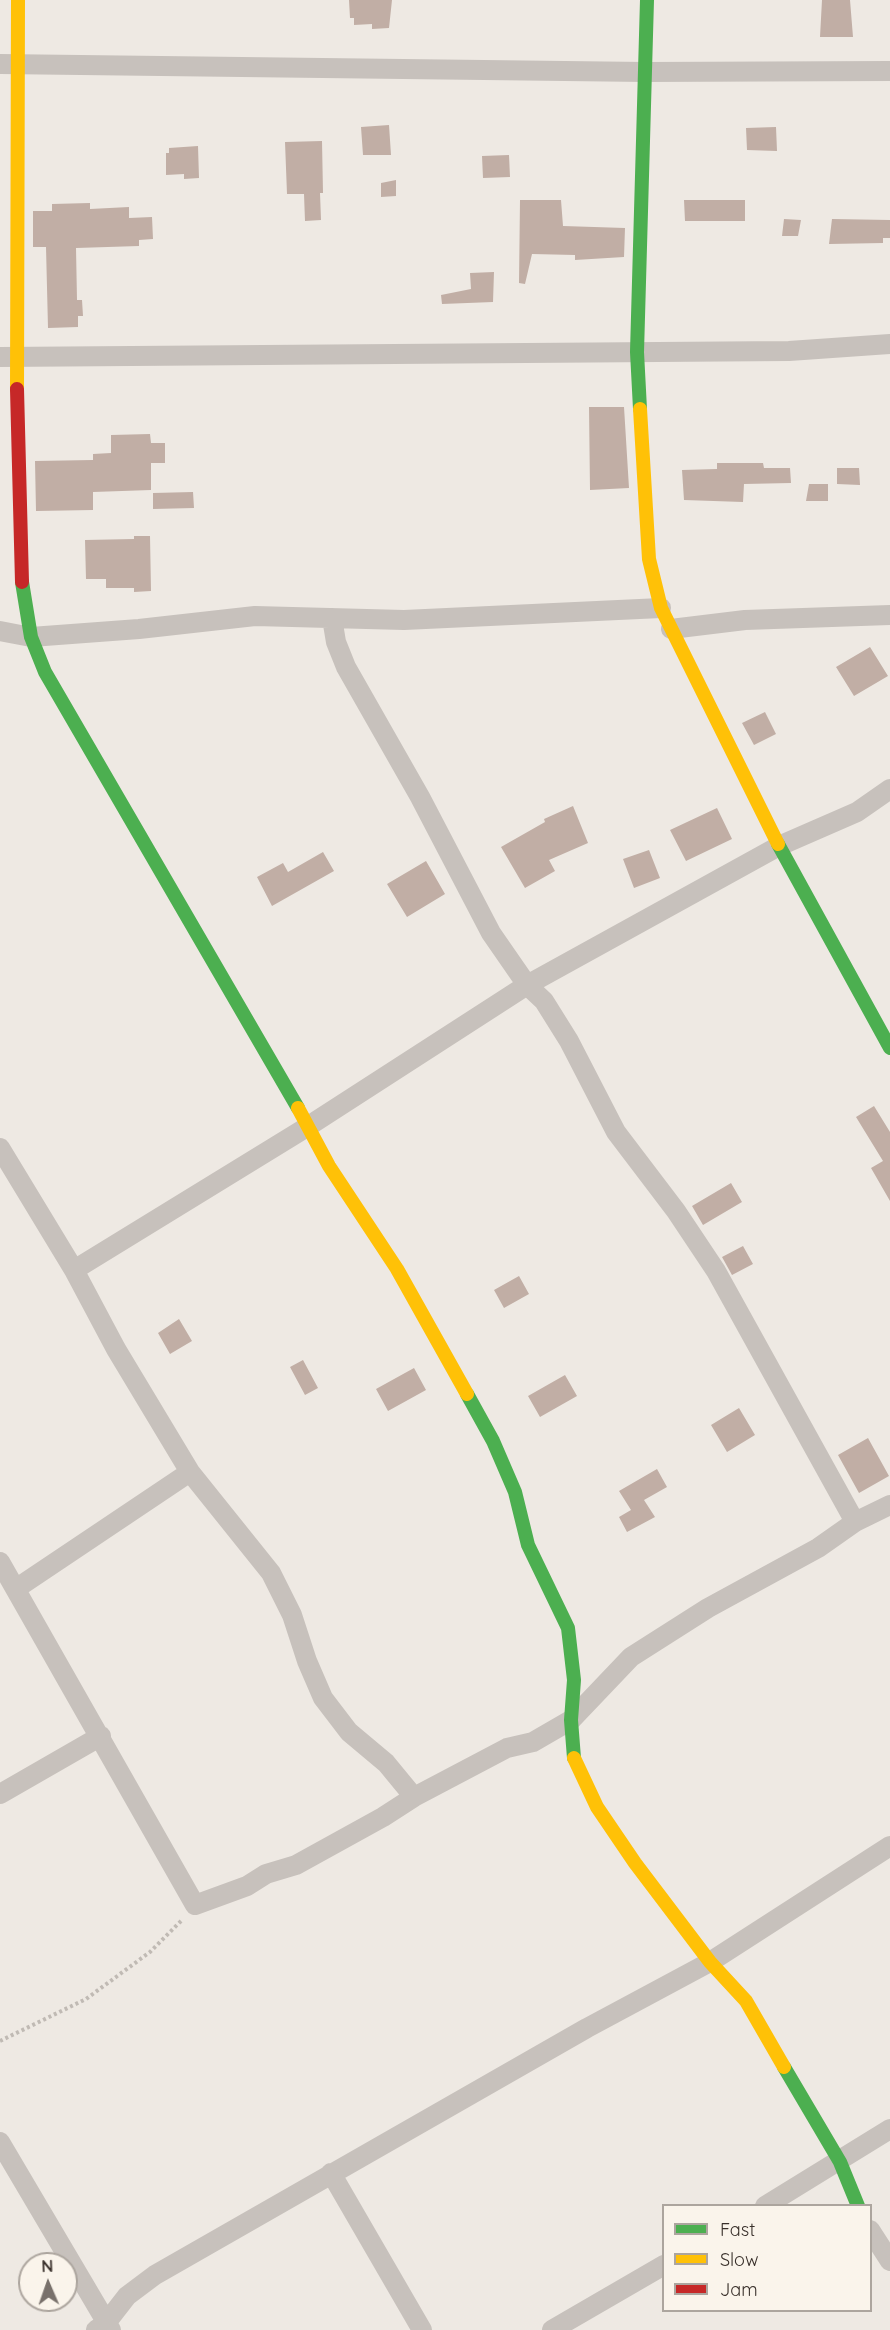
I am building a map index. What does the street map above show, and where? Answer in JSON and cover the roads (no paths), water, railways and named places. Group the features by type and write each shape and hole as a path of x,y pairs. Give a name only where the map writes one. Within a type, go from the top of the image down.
{"street":[{"path":"18,0 9,63 8,357 21,589 31,637 45,672 82,740 258,1036 329,1166 398,1269 505,1465 528,1545 568,1628 574,1680 571,1720 573,1756 597,1807 635,1863 710,1962 746,2001 840,2162 858,2204"},
{"path":"647,0 637,352 649,559 661,608 671,629 779,846 890,1048"},
{"path":"9,63 645,72 890,71"},
{"path":"8,357 789,351 890,344"},
{"path":"0,631 31,637 139,629 255,616 404,620 661,608"},
{"path":"671,629 757,620 890,615"},
{"path":"332,618 336,642 346,667 400,759 491,933 527,985 544,1001 569,1041 616,1132 676,1210 716,1271 855,1522"},
{"path":"74,1270 307,1127 527,985 779,846 848,817 890,789"},
{"path":"0,1148 74,1270 116,1349 190,1472 271,1573 292,1615 306,1661 323,1698 349,1732 386,1763 414,1797"},
{"path":"17,1588 190,1472"},
{"path":"0,1562 17,1588 195,1905 247,1886 266,1874 296,1865 414,1797 507,1748 533,1742 571,1720 602,1684 631,1657 708,1608 818,1548 855,1522 890,1505"},
{"path":"0,1794 101,1736"},
{"path":"0,2142 104,2328 127,2296 154,2275 587,2028 710,1962 890,1846"},
{"path":"767,2204 840,2162 890,2129"},
{"path":"332,2172 422,2330"},
{"path":"872,2233 890,2261"},
{"path":"552,2330 662,2266"}]}
